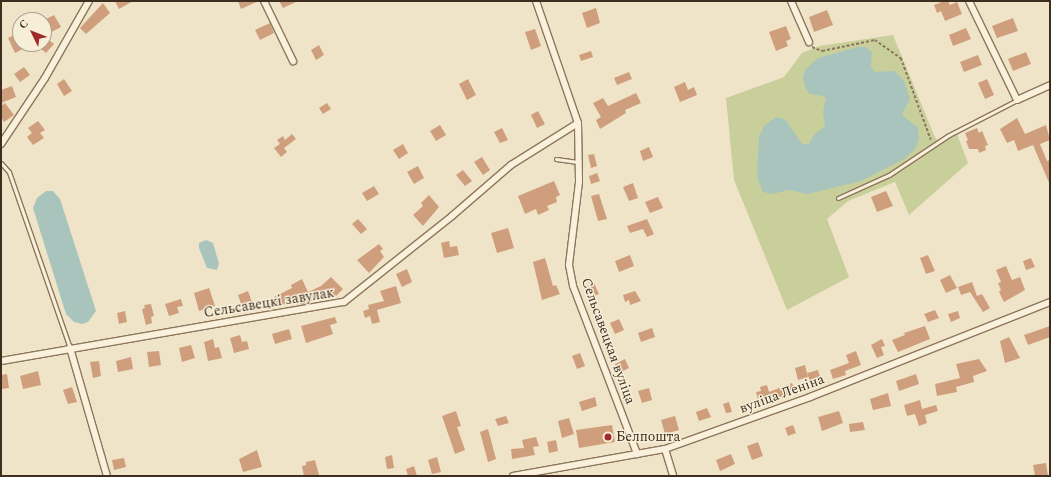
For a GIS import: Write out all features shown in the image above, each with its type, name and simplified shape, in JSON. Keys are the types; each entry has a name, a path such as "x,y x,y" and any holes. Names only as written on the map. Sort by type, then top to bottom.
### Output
{"street":[{"path":"1,144 45,78 89,1"},
{"path":"264,1 292,61"},
{"name":"Сельсавецкая вуліца","path":"536,1 578,123 578,162 569,265 573,286 637,454"},
{"path":"792,1 809,42"},
{"path":"970,1 1018,100 1050,85"},
{"name":"Сельсавецкі завулак","path":"1,361 344,302 452,216 511,165 578,123"},
{"name":"вуліца Леніна","path":"513,476 665,449 810,397 1050,302"},
{"path":"70,348 107,476"},
{"path":"665,449 673,476"}],"lane":[{"path":"838,198 889,175 933,145 1018,100"},
{"path":"556,159 578,162"},
{"path":"1,163 9,172 70,348"}],"path":[{"path":"809,42 813,48 822,51 875,40 901,58 933,145"}],"green space":[{"path":"893,35 934,135 939,143 957,134 968,163 909,215 895,182 848,201 827,219 849,277 787,310 734,180 726,98 784,77 802,53 819,46"}],"water":[{"path":"858,47 866,47 872,52 871,66 875,72 895,71 904,81 910,99 902,115 918,128 919,139 915,149 904,159 861,181 807,194 789,190 772,194 763,192 757,177 759,137 764,126 776,117 785,119 802,144 809,144 814,135 825,126 823,112 826,99 823,96 810,94 806,89 803,78 805,70 818,58"},
{"path":"46,191 53,191 60,199 96,311 88,322 82,324 74,322 66,314 33,208 37,198"},
{"path":"206,240 213,243 219,264 217,270 207,268 199,248 199,243"}],"building":[{"path":"115,1 133,1 119,9"},
{"path":"238,1 259,1 241,9"},
{"path":"279,1 298,1 283,8"},
{"path":"948,1 950,5 957,2 962,14 945,21 941,11 937,13 934,5"},
{"path":"103,3 110,13 86,34 80,28"},
{"path":"596,8 600,23 587,28 582,13"},
{"path":"827,10 833,25 814,32 809,17"},
{"path":"54,15 61,27 52,32 52,16"},
{"path":"1013,18 1018,31 997,38 992,26"},
{"path":"270,23 274,33 260,40 255,30"},
{"path":"786,26 791,39 786,41 788,46 776,51 769,32"},
{"path":"966,28 971,39 953,46 949,35"},
{"path":"535,29 541,46 531,50 525,32"},
{"path":"12,36 12,47 8,38"},
{"path":"319,45 324,55 316,60 311,50"},
{"path":"591,51 593,57 581,61 579,55"},
{"path":"1026,52 1031,64 1013,71 1008,59"},
{"path":"978,55 982,65 964,72 960,62"},
{"path":"24,67 30,75 20,82 14,74"},
{"path":"629,72 632,79 617,85 614,78"},
{"path":"64,79 72,91 64,96 57,84"},
{"path":"468,79 476,95 467,100 459,84"},
{"path":"987,79 994,95 985,99 978,83"},
{"path":"685,82 688,90 694,87 697,95 680,102 674,87"},
{"path":"12,86 16,97 1,103 1,90"},
{"path":"636,93 641,103 625,110 626,113 600,129 596,120 601,117 593,103 603,98 608,106"},
{"path":"5,103 14,115 4,122 1,117 1,106"},
{"path":"327,103 331,109 323,114 319,108"},
{"path":"538,111 545,124 537,128 531,115"},
{"path":"1017,118 1025,134 1046,125 1050,140 1040,144 1047,161 1050,160 1050,185 1033,145 1018,151 1014,140 1007,143 1000,129"},
{"path":"38,121 45,130 40,133 44,138 33,145 27,137 32,133 28,128"},
{"path":"440,125 446,135 436,141 430,131"},
{"path":"502,128 508,140 500,143 494,132"},
{"path":"977,128 979,133 982,131 988,145 985,146 986,150 979,153 978,149 969,149 966,141 968,140 965,133"},
{"path":"292,134 296,139 284,148 287,152 281,157 274,148 280,144 277,140 283,136 285,140"},
{"path":"403,144 408,153 399,159 393,150"},
{"path":"649,147 653,157 643,161 640,151"},
{"path":"594,154 597,166 591,168 588,155"},
{"path":"482,157 490,170 483,175 474,162"},
{"path":"418,166 424,178 414,184 407,172"},
{"path":"463,170 472,181 465,186 456,175"},
{"path":"597,173 600,181 591,184 589,176"},
{"path":"554,181 560,195 556,197 557,202 547,206 549,210 538,215 536,209 525,214 518,196"},
{"path":"633,183 638,198 629,201 623,187"},
{"path":"374,186 379,194 367,201 362,193"},
{"path":"886,191 893,206 877,212 871,197"},
{"path":"599,194 607,219 598,221 591,196"},
{"path":"429,195 439,207 423,226 413,215 423,206 421,203"},
{"path":"658,197 663,208 650,213 645,202"},
{"path":"358,219 367,229 361,234 352,224"},
{"path":"647,219 654,234 647,237 643,229 630,233 627,226"},
{"path":"508,228 514,248 497,253 491,233"},
{"path":"449,241 450,247 457,246 459,255 444,258 441,243"},
{"path":"379,244 383,249 380,251 384,257 369,273 357,260"},
{"path":"630,255 634,266 619,272 615,261"},
{"path":"928,255 935,271 926,274 920,258"},
{"path":"545,258 553,286 556,285 560,294 542,300 533,262"},
{"path":"1031,258 1035,267 1026,270 1023,261"},
{"path":"1006,266 1012,280 1020,277 1025,290 1004,302 999,292 1001,290 998,283 1001,282 996,270"},
{"path":"407,269 412,282 402,287 396,274"},
{"path":"950,275 957,288 946,293 940,280"},
{"path":"331,277 343,289 335,297 332,293 301,305 297,298 278,307 274,297 292,288 291,285 302,279 308,292 321,286"},
{"path":"972,282 977,296 982,294 990,308 983,312 970,292 961,295 958,287"},
{"path":"594,283 599,294 591,297 586,286"},
{"path":"396,286 401,303 377,310 380,322 372,324 370,316 365,318 363,311 369,309 368,305 384,301 380,291"},
{"path":"209,288 215,306 199,311 194,293"},
{"path":"248,291 253,305 243,309 238,295"},
{"path":"635,291 641,301 630,305 629,300 625,302 623,295"},
{"path":"181,299 183,306 177,307 179,313 169,316 165,304"},
{"path":"151,304 154,316 151,317 152,323 146,325 142,309 145,308 144,305"},
{"path":"935,310 939,318 928,322 924,314"},
{"path":"125,311 127,322 119,324 117,313"},
{"path":"958,311 960,318 951,322 948,314"},
{"path":"335,317 337,323 330,325 333,334 306,343 301,326"},
{"path":"619,319 624,330 615,334 610,323"},
{"path":"925,326 930,339 898,352 892,340 905,335 904,333"},
{"path":"1050,326 1050,337 1028,345 1024,335"},
{"path":"652,328 655,337 641,342 638,333"},
{"path":"289,329 292,339 275,344 272,334"},
{"path":"240,335 242,342 247,341 249,349 234,353 230,338"},
{"path":"1009,337 1020,358 1005,363 1000,341"},
{"path":"213,339 215,348 219,347 222,358 208,361 204,342"},
{"path":"882,339 885,346 881,347 884,355 877,358 871,345"},
{"path":"191,345 195,358 182,362 179,348"},
{"path":"159,351 161,365 149,367 147,352"},
{"path":"856,351 861,365 845,371 846,375 833,379 830,370 849,363 846,355"},
{"path":"580,353 585,366 577,369 572,356"},
{"path":"131,357 133,369 118,372 116,361"},
{"path":"625,359 629,368 619,373 615,364"},
{"path":"979,359 987,371 973,376 974,382 956,387 957,392 937,396 935,384 960,378 956,364"},
{"path":"99,361 101,376 93,378 90,362"},
{"path":"805,365 808,377 798,380 795,368"},
{"path":"818,370 822,383 812,386 807,373"},
{"path":"38,371 41,385 23,389 20,376"},
{"path":"7,374 9,388 1,389 1,375"},
{"path":"916,374 919,384 899,391 896,381"},
{"path":"792,383 796,393 759,403 756,392 761,391 760,387 767,385 769,392"},
{"path":"72,387 77,402 68,404 63,390"},
{"path":"649,388 652,400 642,403 638,391"},
{"path":"888,393 891,406 873,410 870,399"},
{"path":"595,397 597,406 582,411 579,402"},
{"path":"920,400 922,409 936,405 938,411 925,415 927,423 919,426 915,414 907,416 904,405"},
{"path":"729,402 732,412 726,413 723,404"},
{"path":"707,408 711,417 699,421 696,412"},
{"path":"456,411 461,426 457,427 465,450 455,454 442,416"},
{"path":"839,411 843,423 822,431 818,417"},
{"path":"506,416 509,423 498,426 495,419"},
{"path":"675,416 679,430 665,434 661,420"},
{"path":"569,418 574,434 562,438 558,421"},
{"path":"863,422 865,430 850,432 849,424"},
{"path":"612,425 615,442 579,448 576,430"},
{"path":"793,425 796,433 788,436 785,428"},
{"path":"488,429 496,459 488,462 480,432"},
{"path":"536,437 539,446 533,447 535,455 512,459 511,449 524,448 522,440"},
{"path":"556,440 558,451 549,453 547,442"},
{"path":"758,442 763,456 752,460 747,446"},
{"path":"257,450 262,467 243,472 239,459"},
{"path":"731,454 735,464 720,471 716,460"},
{"path":"392,455 394,468 387,469 385,457"},
{"path":"437,457 441,472 432,474 428,460"},
{"path":"124,458 126,467 114,470 112,460"},
{"path":"315,460 319,475 304,476 302,466 306,465 306,462"},
{"path":"1046,463 1048,476 1035,476 1033,465"},
{"path":"414,466 417,476 408,476 406,469"}],"place":[{"name":"Белпошта","path":"608,437"}]}
